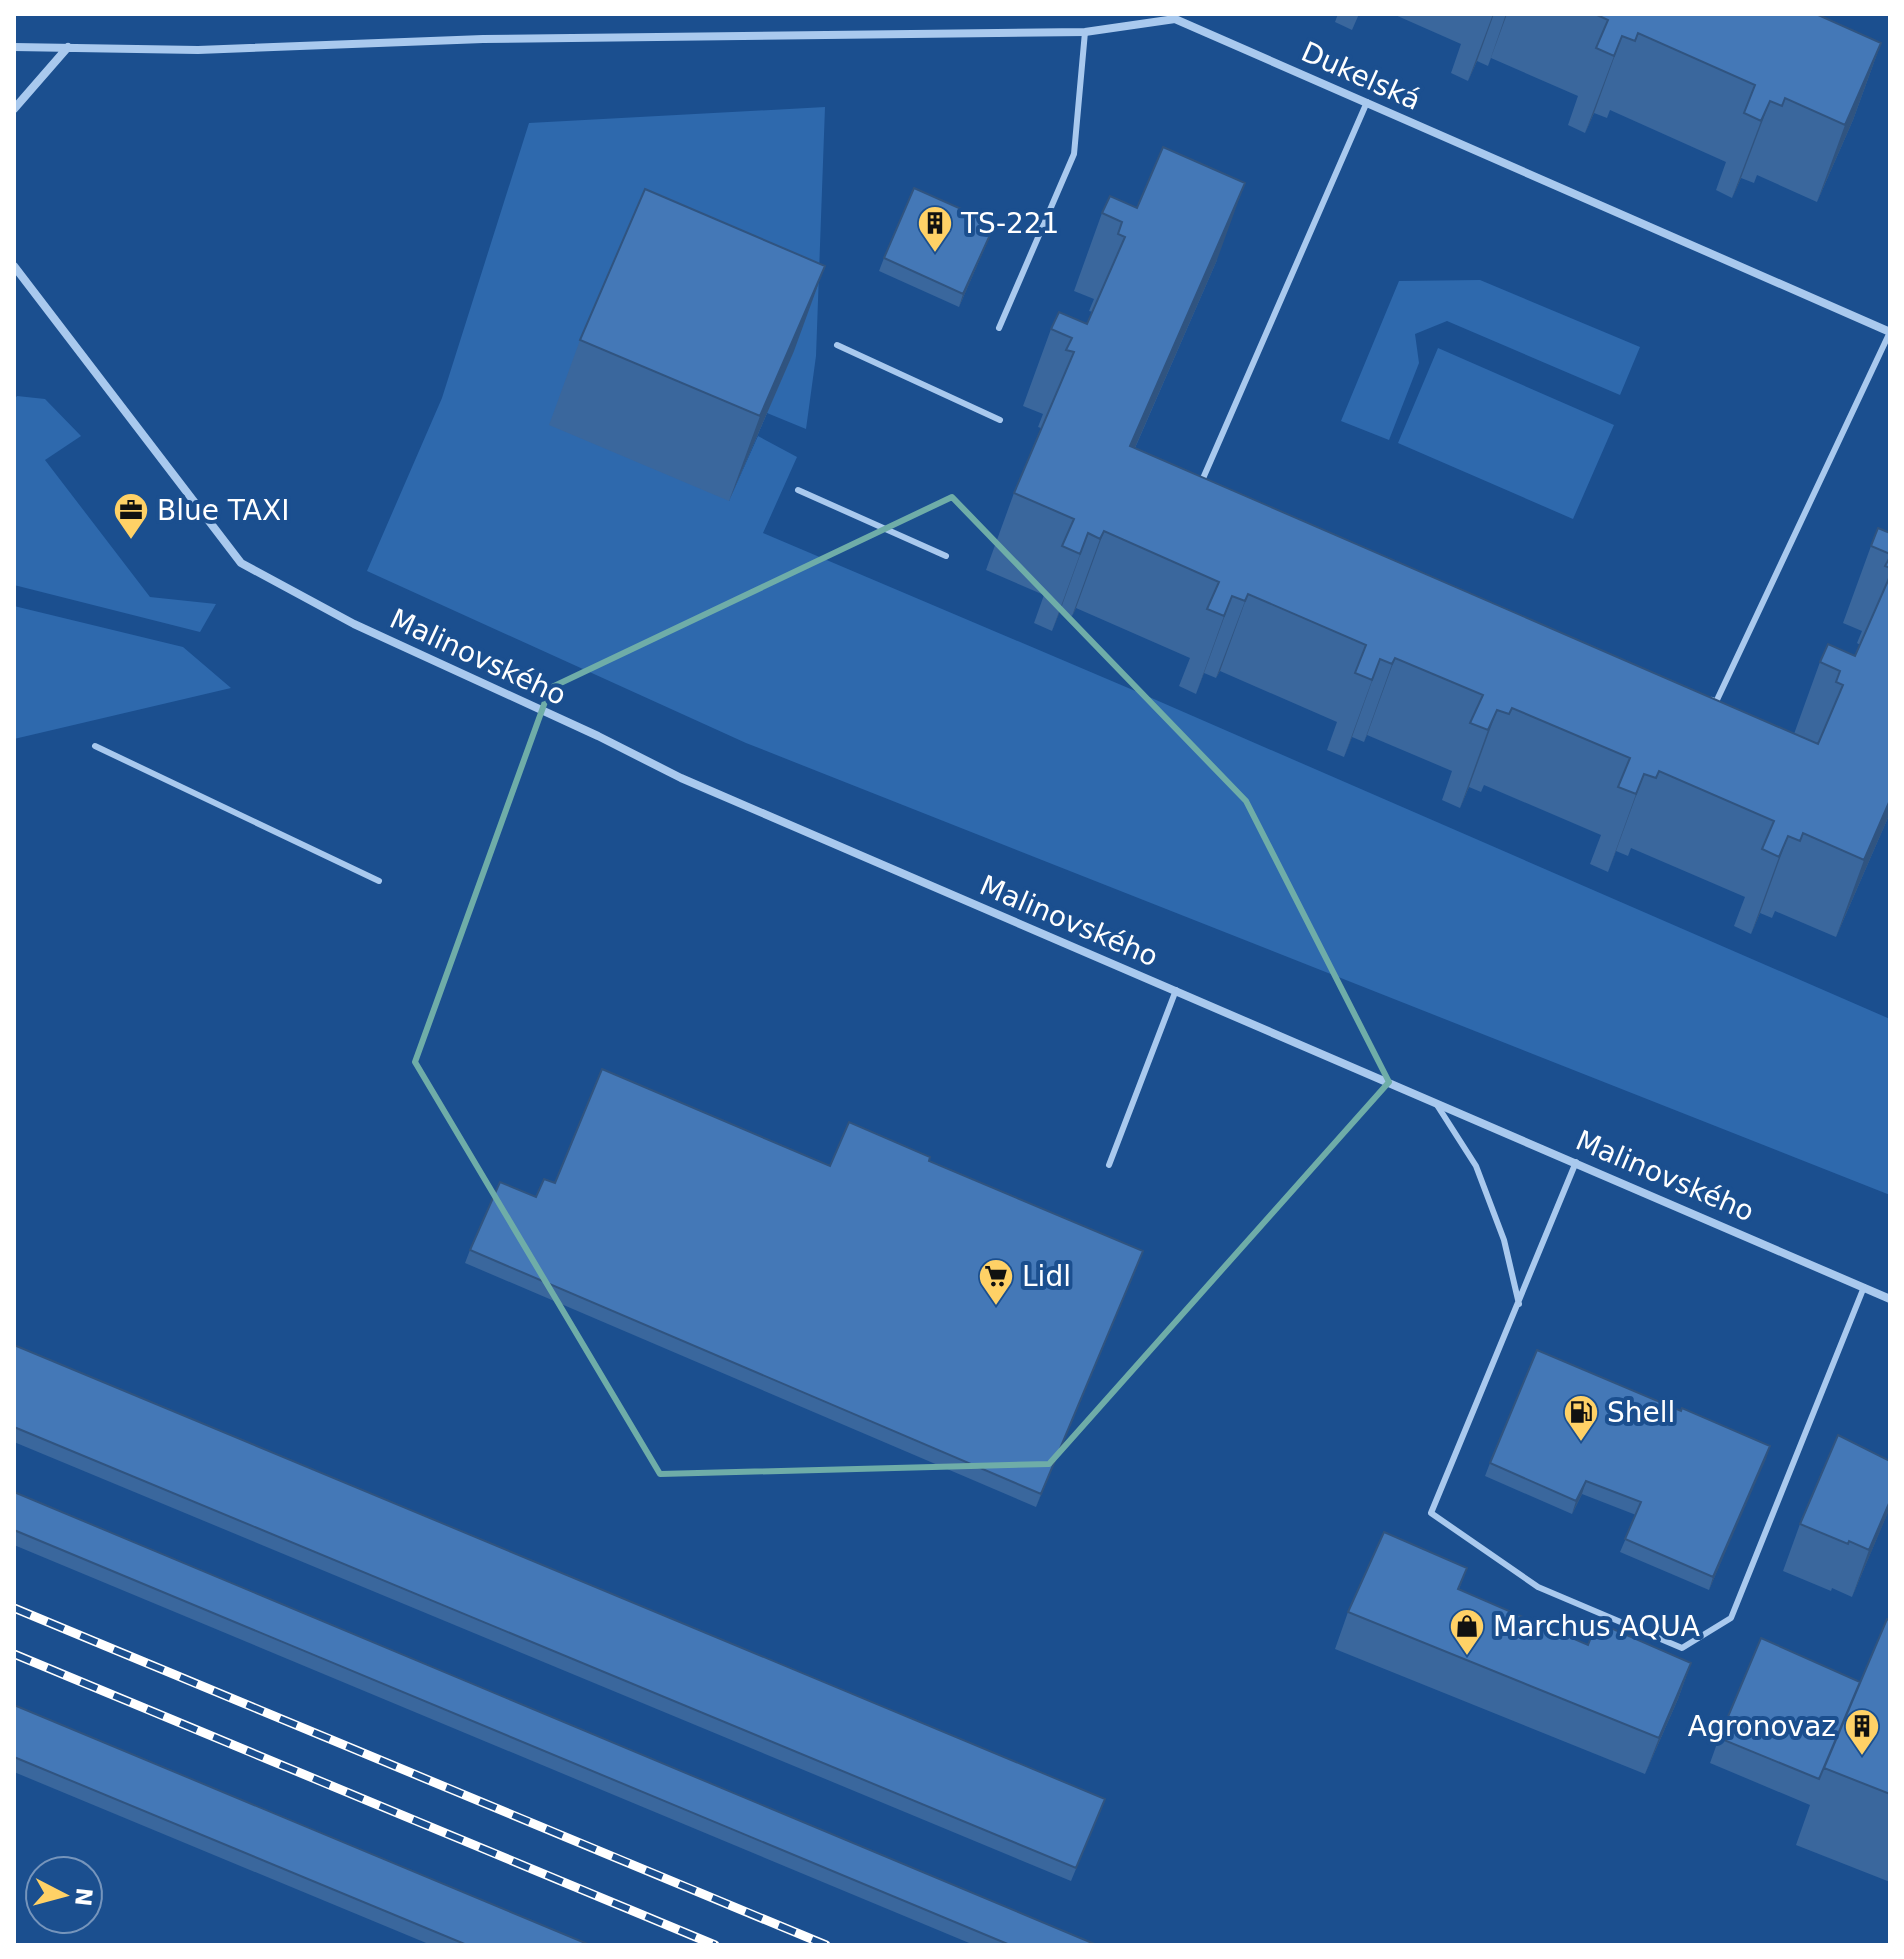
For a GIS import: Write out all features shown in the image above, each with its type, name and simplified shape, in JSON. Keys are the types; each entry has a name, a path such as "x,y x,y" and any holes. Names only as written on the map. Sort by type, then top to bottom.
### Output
{"street":[{"name":"Dukelská","path":"14,47 198,50 483,39 1085,32 1173,16 1890,332"},
{"path":"14,109 68,47"},
{"name":"Malinovského","path":"14,266 241,563 354,624 598,736 681,778 1890,1299"}],"lane":[{"path":"999,328 1074,154 1085,32"},
{"path":"1214,492 1199,486 1367,102"},
{"path":"1701,695 1716,702 1890,332"},
{"path":"837,345 1000,420"},
{"path":"798,490 946,556"},
{"path":"95,746 379,881"},
{"path":"1109,1165 1176,990"},
{"path":"1436,1102 1476,1166 1504,1240 1519,1304"},
{"path":"1576,1162 1431,1513 1538,1587 1682,1648 1731,1618 1864,1287"}],"highlighted area":[{"path":"952,497 1246,801 1389,1082 1049,1464 660,1474 415,1062 550,688"}],"shaded area":[{"path":"825,107 816,356 806,429 767,413 729,501 758,436 797,457 763,533 1890,1019 1890,1195 746,743 367,571 442,398 529,123"},
{"path":"1480,280 1640,347 1620,395 1447,321 1415,334 1419,363 1389,440 1341,421 1399,281"},
{"path":"1438,348 1614,425 1573,519 1398,443"},
{"path":"17,396 45,399 81,436 45,460 150,597 216,604 200,632 14,585 14,400"},
{"path":"14,606 183,647 231,688 14,739"}],"building":[{"path":"1595,14 1816,14 1881,43 1845,125 1785,98 1782,106 1770,101 1761,121 1744,113 1755,85 1638,33 1635,41 1622,36 1614,56 1596,48 1608,20"},
{"path":"1163,147 1245,183 1130,446 1818,744 1843,685 1836,682 1840,671 1820,662 1828,644 1855,656 1890,576 1890,800 1864,860 1803,833 1800,841 1788,836 1779,857 1762,849 1774,821 1659,771 1656,778 1644,774 1636,794 1618,787 1630,758 1512,708 1509,714 1497,710 1488,730 1470,723 1483,695 1395,658 1392,664 1380,659 1372,680 1355,673 1366,645 1248,594 1245,601 1232,596 1224,616 1207,609 1219,582 1104,531 1100,539 1088,533 1080,554 1062,546 1074,519 1014,493 1074,352 1066,350 1072,338 1051,329 1059,312 1087,324 1125,237 1118,234 1122,222 1102,213 1110,196 1137,208"},
{"name":"TS-221","path":"914,188 995,224 963,294 884,258"},
{"path":"645,189 825,266 760,416 580,340"},
{"path":"1878,528 1890,533 1890,554 1871,546"},
{"path":"602,1069 830,1166 849,1122 930,1157 929,1161 1143,1251 1041,1494 470,1250 500,1182 536,1197 544,1179 555,1183"},
{"path":"14,1345 1105,1799 1076,1868 14,1427"},
{"path":"1537,1350 1770,1446 1713,1577 1625,1539 1641,1502 1586,1481 1576,1501 1490,1463"},
{"path":"1838,1435 1890,1461 1890,1501 1869,1550 1800,1524"},
{"path":"14,1492 1097,1945 1010,1945 14,1530"},
{"path":"1384,1532 1467,1568 1458,1589 1588,1645 1597,1622 1691,1663 1659,1738 1348,1612"},
{"path":"1887,1619 1890,1620 1890,1794 1824,1768"},
{"path":"1761,1638 1860,1682 1819,1779 1719,1738"},
{"path":"14,1705 590,1945 467,1945 14,1757"}],"railway":[{"path":"14,1608 826,1945"},
{"path":"14,1654 715,1945"}],"place":[{"name":"TS-221","path":"935,254"},
{"name":"Blue TAXI","path":"131,541"},
{"name":"Lidl","path":"996,1307"},
{"name":"Shell","path":"1581,1443"},
{"name":"Marchus AQUA","path":"1467,1657"},
{"name":"Agronovaz","path":"1862,1757"}]}
